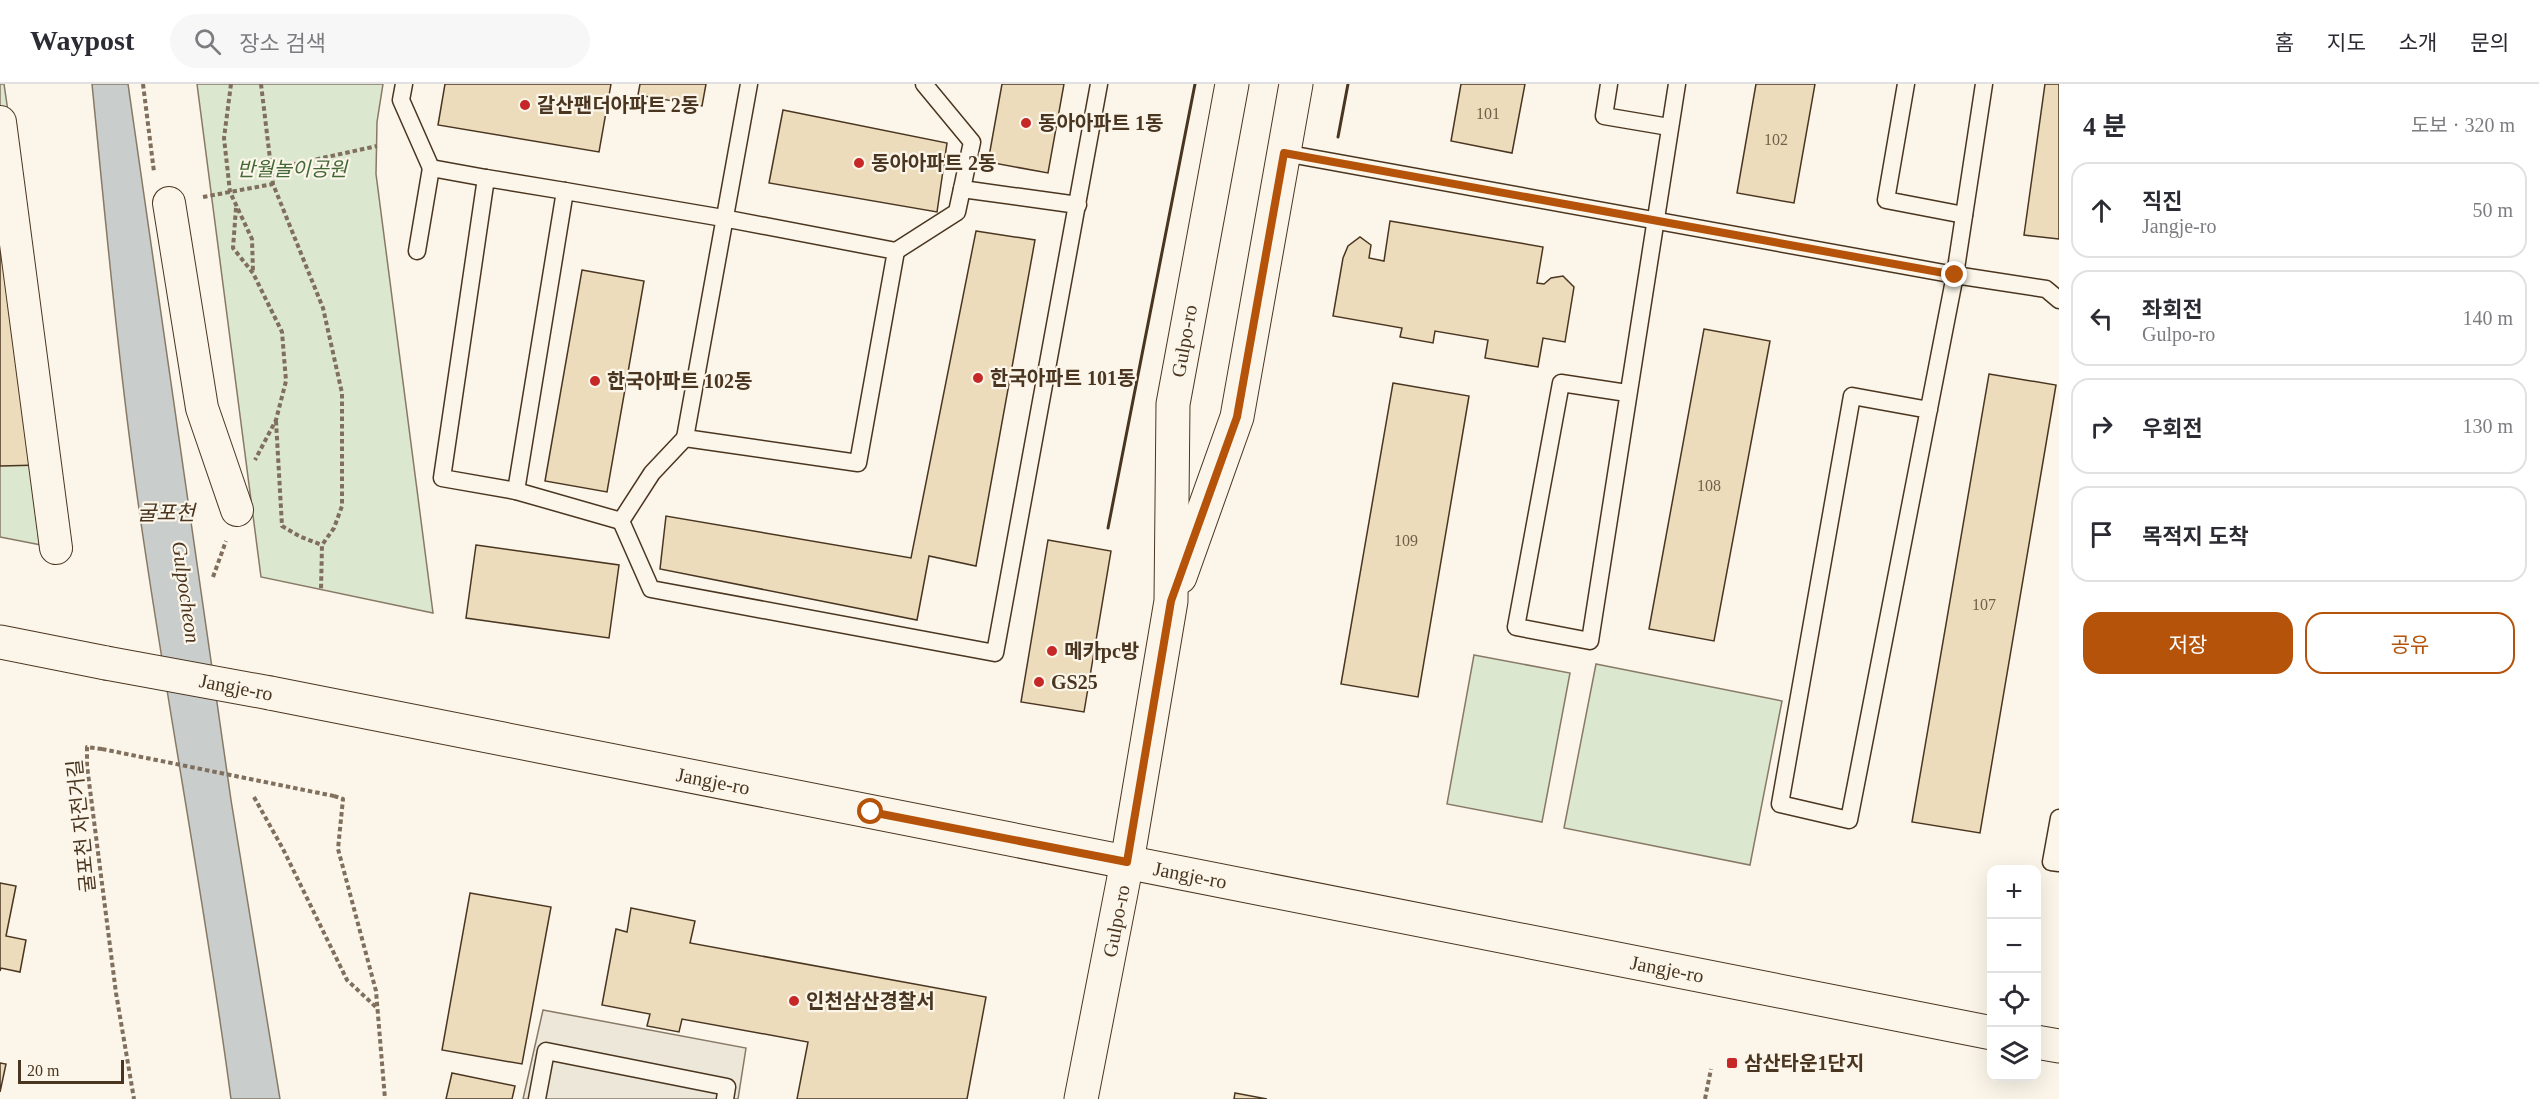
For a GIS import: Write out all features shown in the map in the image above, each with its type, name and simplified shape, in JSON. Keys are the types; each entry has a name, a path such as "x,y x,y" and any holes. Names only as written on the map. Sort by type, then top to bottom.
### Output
{"main road":[{"name":"Gulpo-ro","path":"1082,1099 1127,862 1171,601 1173,404 1232,84"},
{"name":"Gulpo-ro","path":"1171,601 1237,417 1296,84"},
{"name":"Jangje-ro","path":"0,642 270,693 1987,1032"},
{"path":"2041,1043 2059,1047"}],"street":[{"path":"0,122 56,548"},
{"path":"162,192 202,408 237,510"}],"lane":[{"path":"404,84 401,100 431,168 417,251"},
{"path":"621,521 652,473 685,438 749,84"},
{"path":"431,168 723,218 896,252 957,212 972,142 924,84"},
{"path":"621,521 651,589 995,653 1100,84"},
{"path":"1609,84 1604,116 1669,127"},
{"path":"1627,393 1561,383 1516,627 1590,641 1677,84"},
{"path":"1906,84 1886,200 1964,215"},
{"path":"1929,410 1852,396 1780,804 1849,820 1929,410 1955,275 1984,84"},
{"path":"1284,153 2046,290 2059,300"},
{"path":"486,177 442,478 516,491 621,521"},
{"path":"962,189 1078,205"},
{"path":"516,491 565,192"},
{"path":"685,438 858,463 896,252"},
{"path":"2059,818 2051,862 2059,863"},
{"path":"537,1099 546,1051 727,1087 725,1099"}],"path":[{"path":"142,84 162,192"},
{"path":"231,84 224,138 230,192 252,239 253,273"},
{"path":"261,84 273,184 323,308 342,393 342,506 334,528 322,545 321,590"},
{"path":"272,169 377,146"},
{"path":"230,192 273,184"},
{"path":"236,208 233,248 253,273 282,332 286,381 276,420 282,526 322,545"},
{"name":"굴포천 자전거길","path":"134,1099 116,993 87,766 87,747 343,799 338,849 376,991 378,1009"},
{"path":"254,797 283,849 347,980 378,1009 385,1099"},
{"path":"1705,1099 1711,1069"}],"green space":[{"path":"0,84 4,84 72,551 0,537"},
{"name":"반월놀이공원","path":"197,84 383,84 377,122 376,174 433,613 261,577"},
{"path":"1474,655 1570,673 1542,822 1447,804"},
{"path":"1596,664 1782,701 1750,865 1564,828"}],"shaded area":[{"path":"543,1010 746,1048 738,1099 523,1099"}],"water":[{"name":"굴포천","path":"92,84 128,84 231,800 280,1099 231,1099 210,951 139,509 119,350"}],"building":[{"name":"갈산팬더아파트 2동","path":"445,84 611,84 599,152 438,125"},
{"path":"640,84 706,84 702,106 638,95"},
{"name":"동아아파트 1동","path":"1002,84 1064,84 1048,173 988,162"},
{"path":"1461,84 1525,84 1512,153 1451,141"},
{"path":"1756,84 1815,84 1794,203 1737,193"},
{"path":"2045,84 2059,84 2059,239 2024,235"},
{"name":"동아아파트 2동","path":"783,110 947,143 937,212 769,183"},
{"path":"0,201 40,465 0,466"},
{"path":"1390,221 1543,247 1537,283 1544,284 1551,278 1563,276 1574,287 1565,342 1543,338 1538,367 1485,358 1488,340 1435,331 1433,343 1400,337 1402,328 1333,316 1343,258 1348,246 1360,237 1371,245 1369,258 1384,261"},
{"name":"한국아파트 101동","path":"976,231 1035,240 976,566 929,556 917,620 660,569 666,516 911,558"},
{"name":"한국아파트 102동","path":"582,270 644,281 607,492 545,481"},
{"path":"1704,329 1770,341 1714,641 1649,629"},
{"path":"1989,374 2056,385 1980,833 1912,822"},
{"path":"1393,383 1469,396 1418,697 1341,684"},
{"path":"1048,540 1111,551 1084,712 1021,702"},
{"path":"476,545 619,565 609,638 466,618"},
{"path":"0,883 16,886 6,936 26,940 20,972 1,968 0,971"},
{"path":"470,893 551,907 522,1064 442,1050"},
{"name":"인천삼산경찰서","path":"631,908 695,921 690,943 986,997 967,1099 797,1099 808,1042 682,1019 679,1032 647,1026 650,1014 602,1005 616,929 627,932"},
{"path":"0,1063 6,1064 0,1092"},
{"path":"452,1073 515,1086 512,1099 446,1099"},
{"path":"1235,1093 1267,1099 1234,1099"}],"wall":[{"path":"1108,528 1195,84"},
{"path":"1338,137 1348,84"}],"place":[{"name":"갈산팬더아파트 2동","path":"525,105"},
{"name":"동아아파트 1동","path":"1026,123"},
{"name":"동아아파트 2동","path":"859,163"},
{"name":"한국아파트 101동","path":"978,378"},
{"name":"한국아파트 102동","path":"595,381"},
{"name":"메카pc방","path":"1052,651"},
{"name":"GS25","path":"1039,682"},
{"name":"인천삼산경찰서","path":"794,1001"},
{"name":"삼산타운1단지","path":"1732,1063"}],"route":[{"path":"871,812 1127,862 1171,601 1237,417 1284,153 1955,275"}],"water label":[{"name":"Gulpocheon","path":"186,592"}]}
